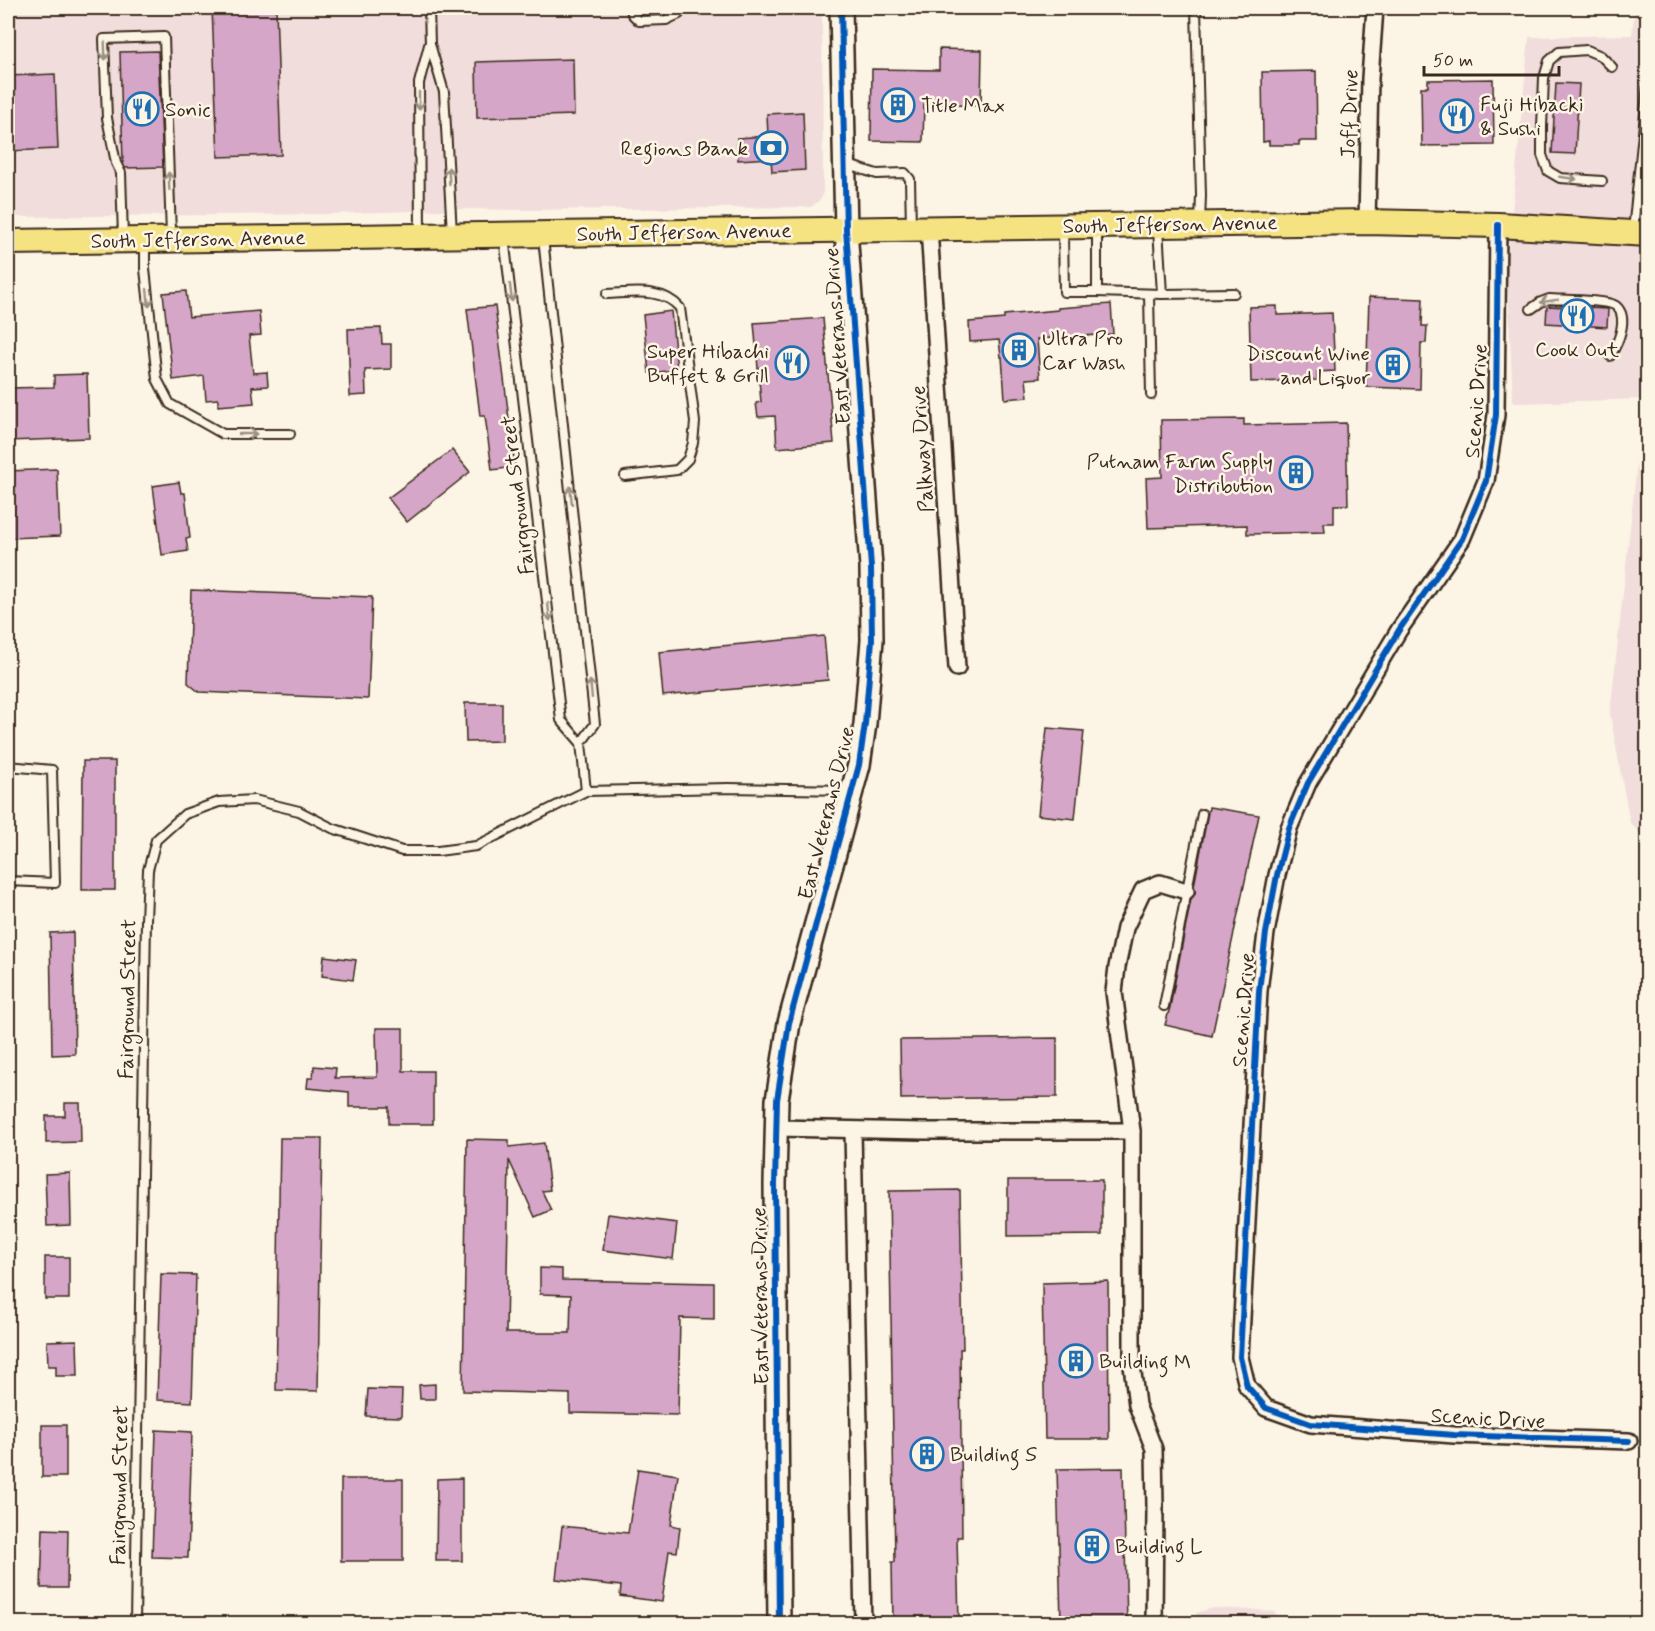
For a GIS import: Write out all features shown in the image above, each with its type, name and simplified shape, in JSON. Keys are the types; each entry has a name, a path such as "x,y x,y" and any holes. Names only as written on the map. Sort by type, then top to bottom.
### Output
{"main road":[{"name":"South Jefferson Avenue","path":"8,242 1366,222 1498,225 1640,233"}],"street":[{"name":"East Veterans Drive","path":"779,1623 777,1100 789,1023 859,765 872,640 871,567 846,230 841,8"},
{"name":"Joff Drive","path":"1366,222 1370,78 1375,8"},
{"name":"Scenic Drive","path":"1498,225 1496,415 1486,481 1462,539 1399,630 1308,783 1289,828 1277,875 1266,933 1259,991 1240,1357 1247,1386 1266,1408 1311,1424 1454,1434 1629,1441"},
{"name":"Palkway Drive","path":"920,228 957,668"},
{"path":"1154,1623 1154,1449 1137,1405 1132,1365 1132,1131 1114,992 1125,928 1143,890 1160,883 1186,891"},
{"path":"777,1128 853,1131 1132,1131"},
{"path":"853,1131 863,1623"}],"lane":[{"path":"429,8 430,44 444,92 452,235"},
{"path":"631,8 632,14 639,21 666,20 680,14 679,8"},
{"path":"1196,8 1200,224"},
{"path":"171,240 164,37 104,39 107,118 134,240 145,269 158,379 170,404 223,434 290,434"},
{"path":"420,236 419,83 430,44"},
{"path":"1602,181 1560,178 1548,171 1542,155 1544,78 1549,61 1559,52 1587,50 1601,56 1612,67"},
{"path":"1640,233 1647,84"},
{"path":"845,163 877,174 905,173 910,179 920,228"},
{"path":"1158,225 1162,294"},
{"path":"1063,226 1064,292 1234,293"},
{"path":"1097,226 1097,292"},
{"name":"Fairground Street","path":"504,235 561,720 581,743"},
{"path":"543,235 595,724 581,743 586,791"},
{"path":"607,294 657,294 672,299 680,308 693,403 694,432 688,459 677,470 625,476"},
{"path":"1149,294 1151,395"},
{"path":"1531,309 1549,299 1607,303 1616,306 1621,314 1621,336 1610,356"},
{"path":"8,766 52,770 55,883 8,880"},
{"name":"Fairground Street","path":"135,1623 146,920 148,870 156,840 185,814 219,802 254,800 299,812 333,828 402,851 438,851 476,846 586,791 728,788 852,790"},
{"path":"1164,1006 1202,814"}],"shaded area":[{"path":"8,8 822,8 823,191 821,199 811,207 468,209 328,214 8,217"},
{"path":"1635,8 1647,8 1647,840 1630,823 1610,714 1644,399 1513,403 1507,264 1529,37 1632,35"},
{"path":"1213,1608 1274,1611 1281,1623 1196,1623 1196,1613"}],"building":[{"path":"212,8 276,8 281,155 218,157"},
{"path":"939,49 982,50 981,106 924,104 923,142 871,141 872,69 939,70"},
{"name":"Sonic","path":"158,51 163,167 125,168 120,52"},
{"path":"573,59 574,115 477,118 476,62"},
{"path":"1316,71 1317,141 1299,141 1299,145 1269,145 1269,141 1263,142 1262,72"},
{"path":"55,74 58,149 8,151 8,76"},
{"name":"Fuji Hibacki & Sushi","path":"1493,79 1494,145 1422,146 1421,87 1428,87 1428,80"},
{"path":"1556,83 1579,84 1575,154 1552,153"},
{"name":"Regions Bank","path":"803,112 805,170 772,172 771,158 738,160 737,138 768,136 767,114"},
{"path":"186,291 189,317 259,311 261,335 249,336 253,373 267,372 268,386 252,387 254,403 218,406 218,399 206,400 204,376 173,380 163,293"},
{"name":"Discount Wine and Liquor","path":"1369,297 1423,299 1422,326 1427,326 1426,343 1421,343 1420,389 1366,387"},
{"path":"1111,304 1113,334 1037,339 1040,378 1026,379 1028,397 1005,399 999,340 970,342 969,322 1004,319 1004,315 1058,310 1058,308"},
{"path":"495,306 515,467 492,470 485,416 480,416 467,309"},
{"path":"1277,306 1277,315 1332,313 1335,371 1317,372 1317,380 1251,382 1249,307"},
{"name":"Cook Out","path":"1547,306 1608,309 1607,327 1546,323"},
{"path":"671,311 677,370 649,373 643,315"},
{"name":"Super Hibachi Buffet & Grill","path":"823,318 834,443 777,448 775,416 758,417 756,403 761,402 754,323"},
{"path":"381,328 382,344 391,344 391,369 365,370 366,395 350,396 348,329"},
{"path":"87,374 89,438 8,441 8,388 54,387 54,375"},
{"name":"Putnam Farm Supply Distribution","path":"1244,419 1244,425 1346,423 1348,505 1334,505 1334,523 1324,523 1325,532 1247,534 1247,525 1148,528 1146,478 1162,477 1161,420"},
{"path":"452,450 470,472 407,522 388,498"},
{"path":"57,469 60,536 8,538 8,471"},
{"path":"179,482 181,493 185,493 190,538 186,539 188,551 162,555 153,486"},
{"path":"191,590 372,597 368,699 199,692 188,683"},
{"path":"824,636 828,680 663,696 659,652"},
{"path":"465,703 502,703 502,741 466,742"},
{"path":"1047,728 1084,731 1075,819 1038,815"},
{"path":"83,761 115,761 115,890 82,890"},
{"path":"1209,807 1259,815 1212,1036 1165,1025 1191,899 1195,893 1194,886"},
{"path":"73,932 75,1054 52,1055 50,933"},
{"path":"324,956 356,960 353,980 322,976"},
{"path":"376,1028 403,1028 403,1071 433,1071 433,1124 389,1124 389,1107 349,1107 349,1092 307,1088 308,1078 313,1078 314,1066 336,1068 335,1078 377,1077"},
{"path":"1057,1038 1057,1097 901,1099 900,1040"},
{"path":"65,1103 80,1103 81,1142 46,1143 46,1116 65,1116"},
{"path":"280,1138 322,1138 318,1391 276,1390"},
{"path":"467,1139 509,1140 509,1147 544,1143 550,1190 542,1191 551,1210 535,1217 509,1160 506,1333 570,1333 571,1295 540,1294 540,1268 562,1269 562,1280 714,1283 714,1319 680,1318 678,1415 570,1413 570,1394 463,1391"},
{"path":"70,1173 71,1225 47,1226 45,1174"},
{"path":"1008,1180 1102,1180 1102,1235 1008,1236"},
{"path":"960,1190 963,1349 960,1349 962,1537 957,1537 959,1623 893,1623 892,1562 895,1562 889,1191"},
{"path":"608,1214 677,1223 673,1259 603,1250"},
{"path":"45,1257 69,1257 69,1299 45,1299"},
{"path":"161,1274 196,1275 192,1402 157,1400"},
{"name":"Building M","path":"1108,1281 1109,1439 1045,1439 1042,1283"},
{"path":"77,1340 78,1376 56,1376 56,1366 48,1366 47,1341"},
{"path":"435,1384 435,1399 420,1399 419,1385"},
{"path":"368,1389 402,1390 401,1417 366,1416"},
{"path":"42,1425 66,1425 66,1477 42,1477"},
{"path":"156,1430 192,1432 188,1558 152,1557"},
{"name":"Building L","path":"1123,1468 1127,1623 1061,1623 1057,1469"},
{"path":"638,1469 678,1475 671,1525 680,1527 677,1552 669,1551 662,1602 620,1596 621,1586 556,1579 562,1526 628,1533"},
{"path":"462,1478 462,1561 436,1561 437,1479"},
{"path":"341,1479 403,1479 403,1561 341,1561"},
{"path":"43,1529 68,1530 67,1588 41,1588"}],"cycle path":[{"path":"779,1624 775,1184 777,1100 789,1023 859,765 872,640 871,567 846,230 841,8"},
{"path":"1498,225 1496,415 1486,481 1462,539 1399,630 1308,783 1289,828 1277,875 1266,933 1259,991 1240,1357 1247,1386 1266,1408 1311,1424 1454,1435 1629,1441"}],"place":[{"name":"Title Max","path":"898,105"},
{"name":"Sonic","path":"142,109"},
{"name":"Fuji Hibacki & Sushi","path":"1457,116"},
{"name":"Regions Bank","path":"771,148"},
{"name":"Cook Out","path":"1577,316"},
{"name":"Ultra Pro Car Wash","path":"1019,350"},
{"name":"Super Hibachi Buffet & Grill","path":"792,363"},
{"name":"Discount Wine and Liquor","path":"1393,365"},
{"name":"Putnam Farm Supply Distribution","path":"1296,473"},
{"name":"Building M","path":"1076,1361"},
{"name":"Building S","path":"927,1454"},
{"name":"Building L","path":"1092,1546"}]}
